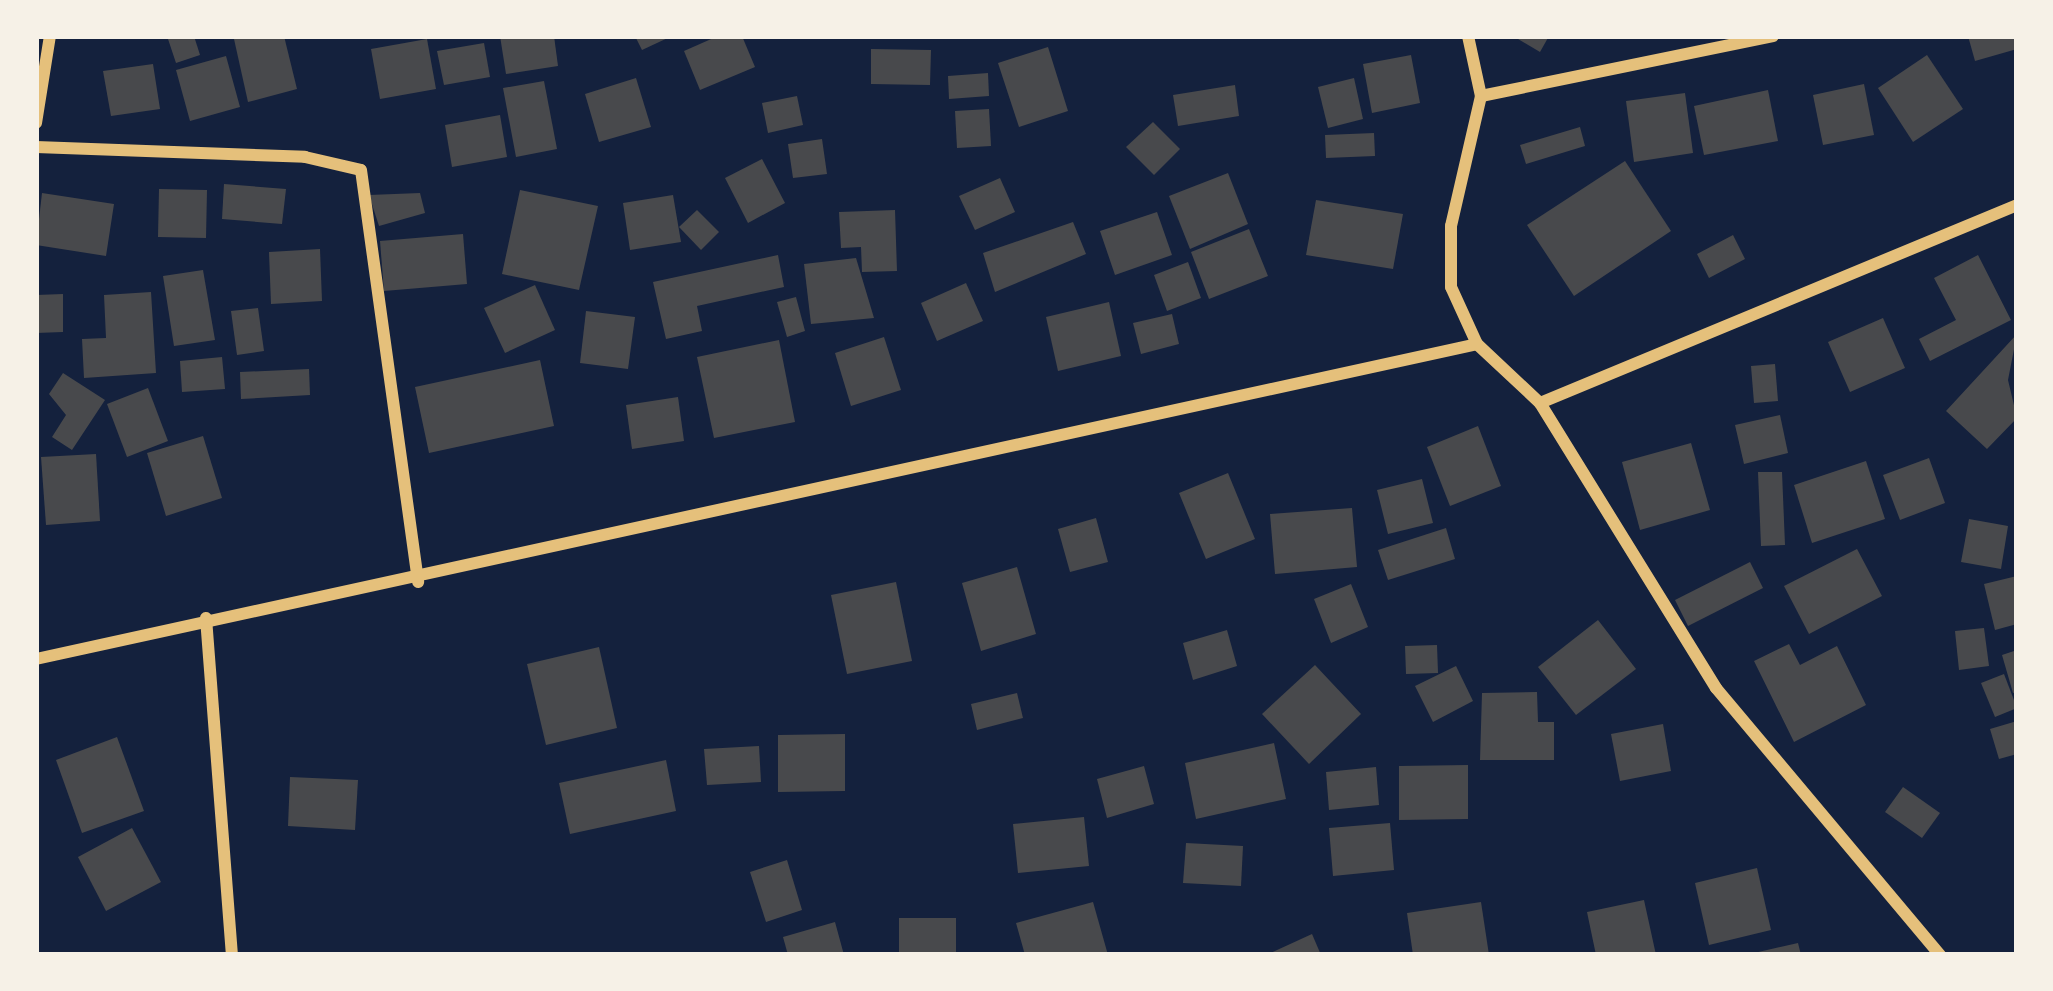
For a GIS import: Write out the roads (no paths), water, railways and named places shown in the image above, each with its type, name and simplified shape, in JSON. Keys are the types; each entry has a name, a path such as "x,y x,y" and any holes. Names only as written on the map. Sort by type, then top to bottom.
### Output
{"street":[{"path":"36,123 50,36"},
{"path":"1468,36 1481,96 1450,226 1451,287 1477,344 1540,403 1716,688 1940,955"},
{"path":"1481,96 1773,36"},
{"path":"36,147 323,158 361,170 418,582"},
{"path":"1540,403 2017,205"},
{"path":"36,659 206,618 418,582 1477,344"},
{"path":"206,618 232,955"}]}
